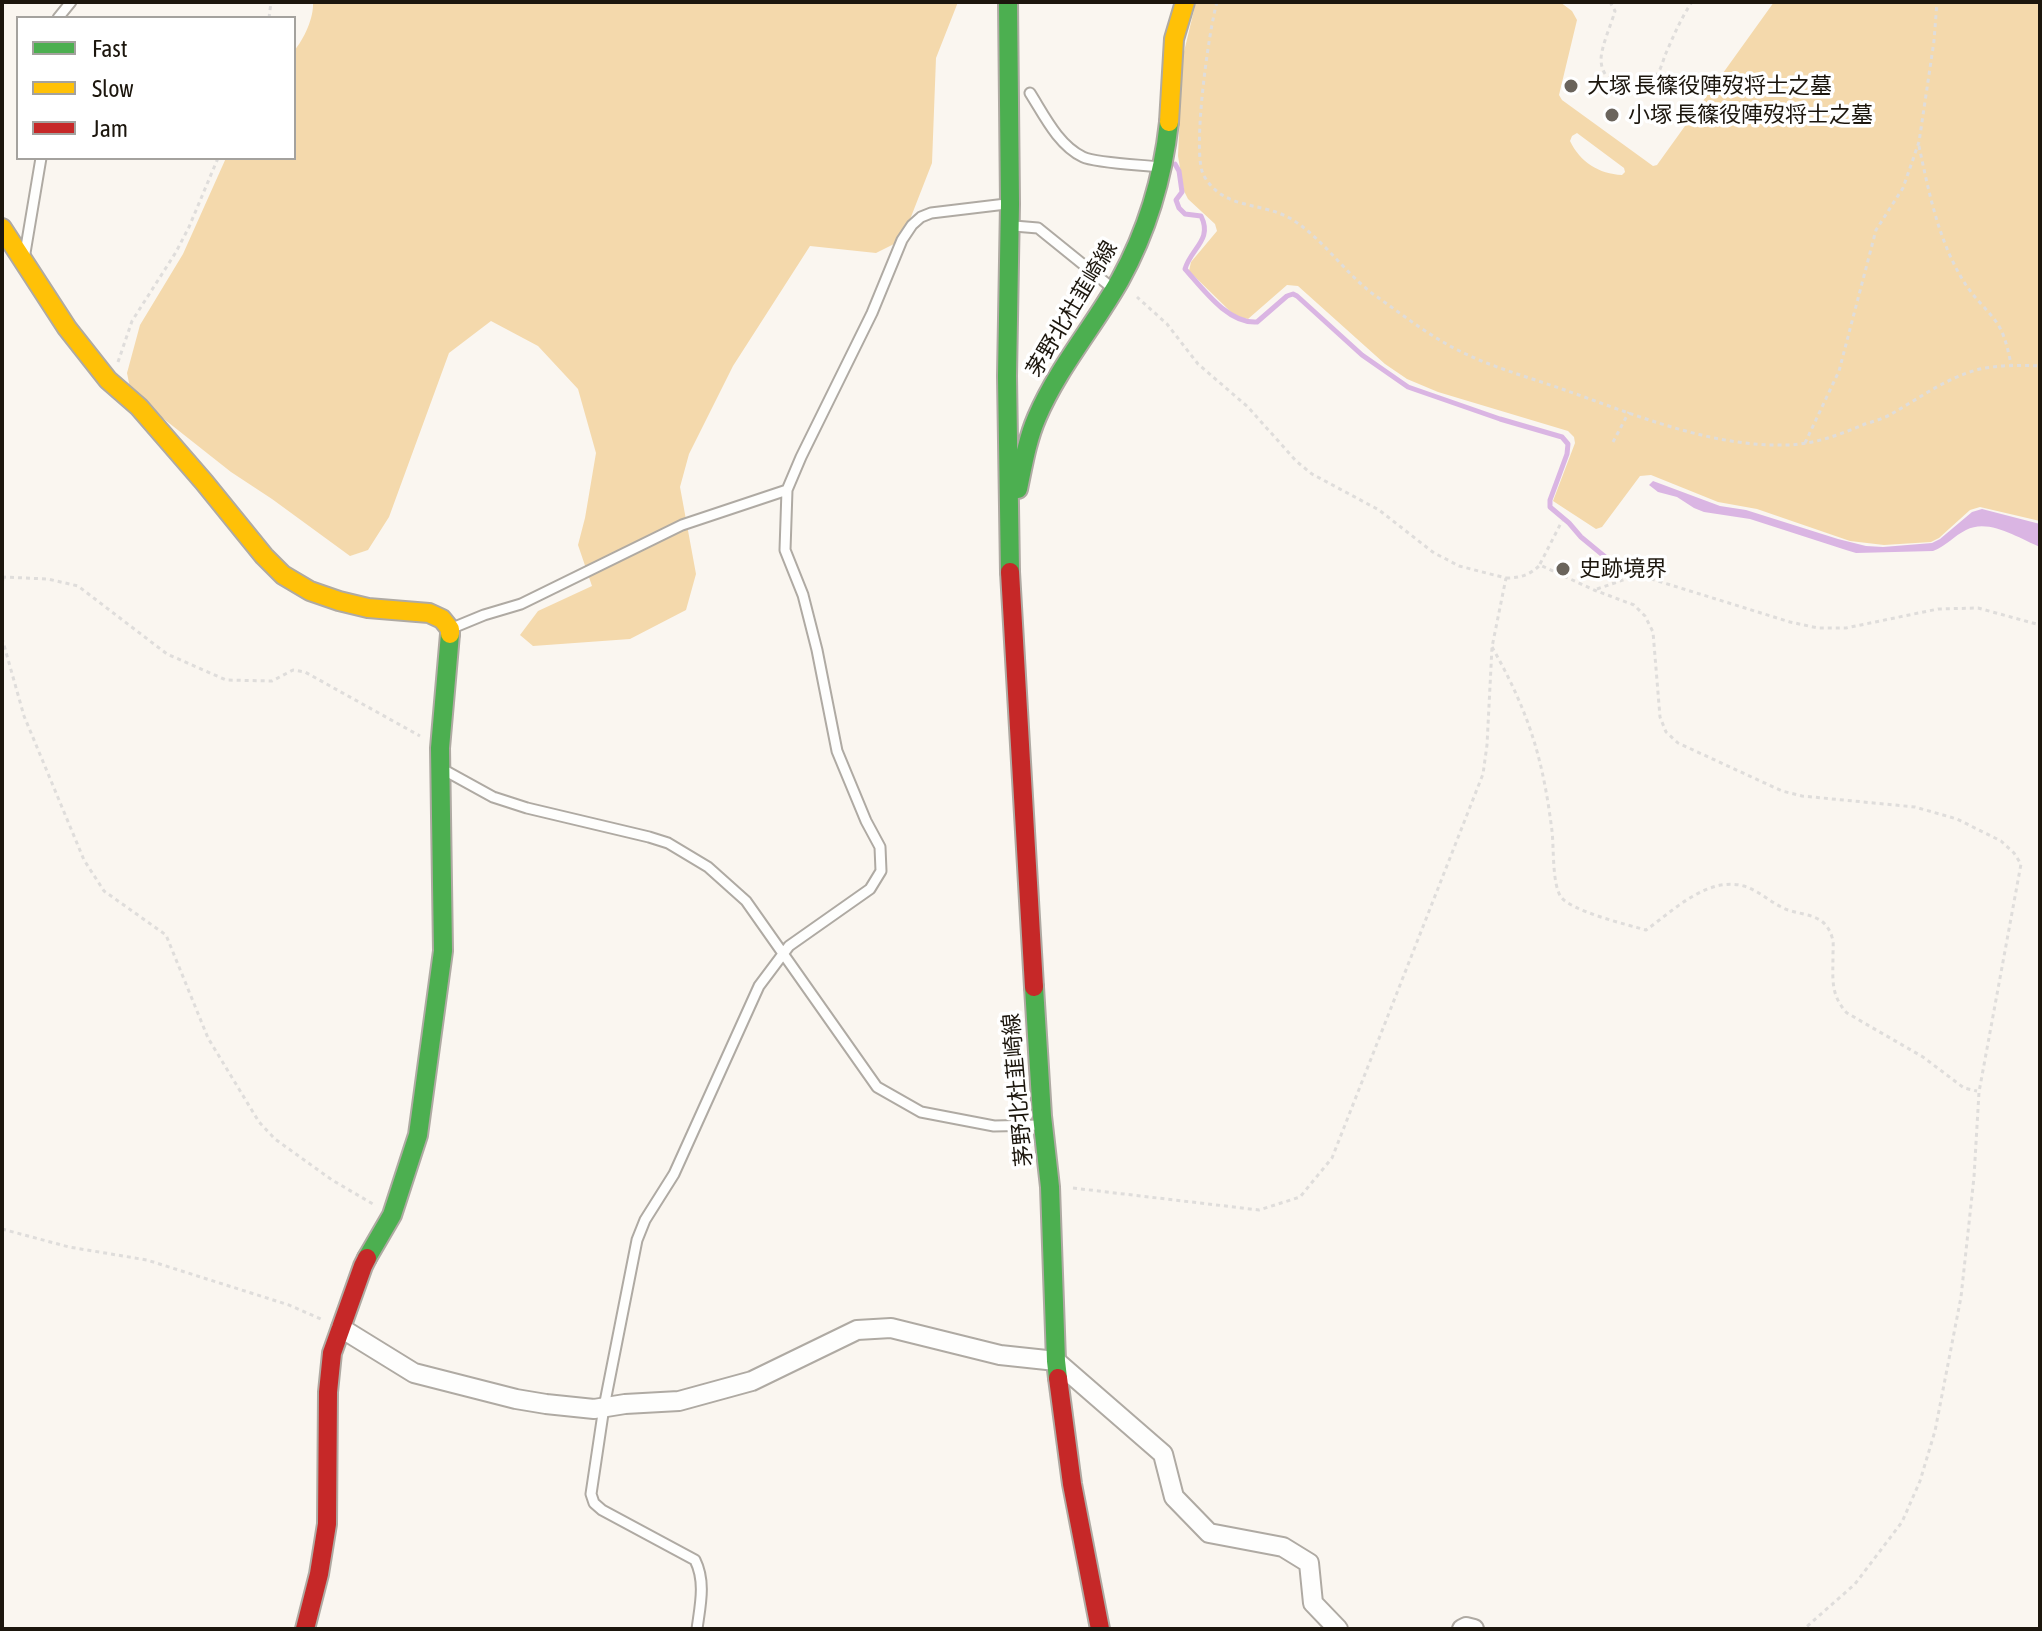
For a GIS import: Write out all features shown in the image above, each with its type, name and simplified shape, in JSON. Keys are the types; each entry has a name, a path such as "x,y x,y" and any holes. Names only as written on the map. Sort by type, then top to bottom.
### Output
{"main road":[{"name":"茅野北杜韮崎線","path":"1008,2 1008,545 1043,1125 1050,1187 1056,1361 1072,1484 1100,1629"},
{"name":"茅野北杜韮崎線","path":"1008,545 1023,464 1040,410 1116,285 1137,245 1158,187 1170,106 1172,48 1185,2"},
{"path":"2,228 67,328 108,380 139,407 283,575 310,591 368,608 429,613 442,619 450,629 440,748 443,951 418,1135 392,1215 363,1266 332,1353 328,1392 327,1524 319,1574 305,1629"}],"street":[{"path":"341,1328 414,1373 531,1402 594,1409 679,1401 752,1381 857,1330 891,1328 1000,1355 1056,1361 1163,1454 1174,1497 1209,1533 1283,1547 1309,1563 1313,1603 1338,1629"},
{"path":"1462,1629 1474,1629"}],"lane":[{"path":"1030,93 1048,123 1068,146 1084,158 1162,168"},
{"path":"24,261 41,160"},
{"path":"697,1629 702,1587 695,1560 602,1510 594,1503 591,1494 604,1407 637,1240 645,1220 674,1174 759,986 789,946 870,889 881,871 880,847 837,751 803,595 785,550 787,490 872,313 902,240 912,225 931,213 1010,204"},
{"path":"1010,225 1038,228 1116,285"},
{"path":"450,629 521,604 682,525 787,490"},
{"path":"441,769 493,797 668,843 708,867 746,901 877,1087 921,1112 994,1126 1043,1125"}],"path":[{"path":"1217,2 1206,56 1201,173 1214,190 1236,203 1269,210 1291,219 1310,233 1371,292 1444,343 1488,364 1700,435 1785,445 1825,440 1891,415 1936,386 1979,369 2040,366"},
{"path":"1610,2 1615,11 1601,58 1603,72 1618,87 1633,89 1646,86 1656,76 1689,2"},
{"path":"1805,443 1839,371 1876,230 1903,188 1919,142 1937,2"},
{"path":"1919,142 1934,214 1947,247 1965,284 1997,324 2012,365"},
{"path":"108,380 118,364 132,321 176,252 217,160"},
{"path":"1116,285 1167,324 1198,364 1248,407 1296,461 1312,474 1379,510 1434,553 1459,566 1515,578 1527,575 1540,565 1562,521"},
{"path":"1613,442 1629,412"},
{"path":"1540,565 1634,605 1645,616 1653,632 1660,717 1666,732 1678,743 1782,791 1802,796 1915,807 1957,819 2001,841 2021,864 1979,1092 1974,1177 1961,1297 1935,1431 1920,1481 1902,1522 1855,1584 1804,1629"},
{"path":"2,589 2,577 48,579 78,586 167,654 226,680 272,681 293,670 305,672 440,748"},
{"path":"1594,590 1626,579 1645,577 1818,628 1846,628 1938,609 1978,608 2040,625"},
{"path":"1050,1187 1091,1189 1259,1210 1300,1197 1332,1158 1483,774 1492,647 1506,578"},
{"path":"2,638 24,716 84,860 104,891 166,935 208,1038 259,1122 275,1139 332,1180 392,1215"},
{"path":"1492,647 1514,686 1539,758 1552,827 1557,887 1568,904 1646,930 1701,892 1730,885 1743,886 1780,907 1813,915 1827,927 1833,939 1834,993 1847,1013 1923,1057 1964,1088 1979,1092"},
{"path":"2,1229 69,1247 147,1260 289,1305 341,1328"}],"shaded area":[{"path":"313,2 958,2 936,58 932,163 902,240 876,253 810,246 733,366 689,454 680,487 696,574 686,610 630,639 533,646 520,635 538,611 592,586 578,545 596,453 578,389 538,346 491,321 449,353 389,517 368,550 350,556 231,472 131,393 127,373 140,325 183,254 225,160 296,160 296,48 312,15"},
{"path":"1196,2 1560,2 1572,11 1577,20 1559,95 1653,166 1657,165 1774,2 2040,2 2040,521 1980,507 1970,510 1931,542 1884,545 1850,541 1757,509 1718,502 1651,475 1640,476 1602,527 1596,529 1553,501 1575,443 1568,431 1438,392 1407,379 1385,364 1298,286 1287,285 1248,319 1235,316 1189,271 1191,262 1217,231 1215,224 1188,199 1184,191 1178,156 1182,60","holes":["1577,133 1624,168 1622,175 1591,166 1574,148 1570,141 1572,136"]},
{"path":"1653,481 1720,506 1746,510 1866,546 1932,543 1972,512 1982,509 2040,524 2040,547 1984,526 1966,530 1933,551 1856,553 1750,519 1704,512 1677,497 1658,492 1649,485"}],"waterway":[{"path":"1175,164 1182,192 1176,200 1179,208 1185,214 1201,216 1204,224 1203,238 1185,269 1217,304 1236,317 1257,322 1293,294 1362,355 1408,387 1562,437 1568,444 1567,454 1550,507 1621,570"}],"traffic: fast":[{"path":"1008,2 1010,572"},
{"path":"1018,489 1037,417 1066,364 1120,280 1146,223 1163,163 1169,122"},
{"path":"367,1258 392,1215 418,1135 443,951 440,748 450,634"},
{"path":"1034,987 1050,1187 1058,1378"}],"traffic: slow":[{"path":"1169,122 1174,39 1185,2"},
{"path":"2,228 67,328 108,380 139,407 283,575 310,591 339,601 368,608 429,613 442,619 450,634"}],"traffic: jam":[{"path":"1010,572 1034,987"},
{"path":"305,1629 319,1574 327,1524 328,1392 332,1353 367,1258"},
{"path":"1058,1378 1072,1484 1100,1629"}],"place":[{"name":"大塚 長篠役陣歿将士之墓","path":"1571,86"},
{"name":"小塚 長篠役陣歿将士之墓","path":"1612,115"},
{"name":"史跡境界","path":"1563,569"}]}
